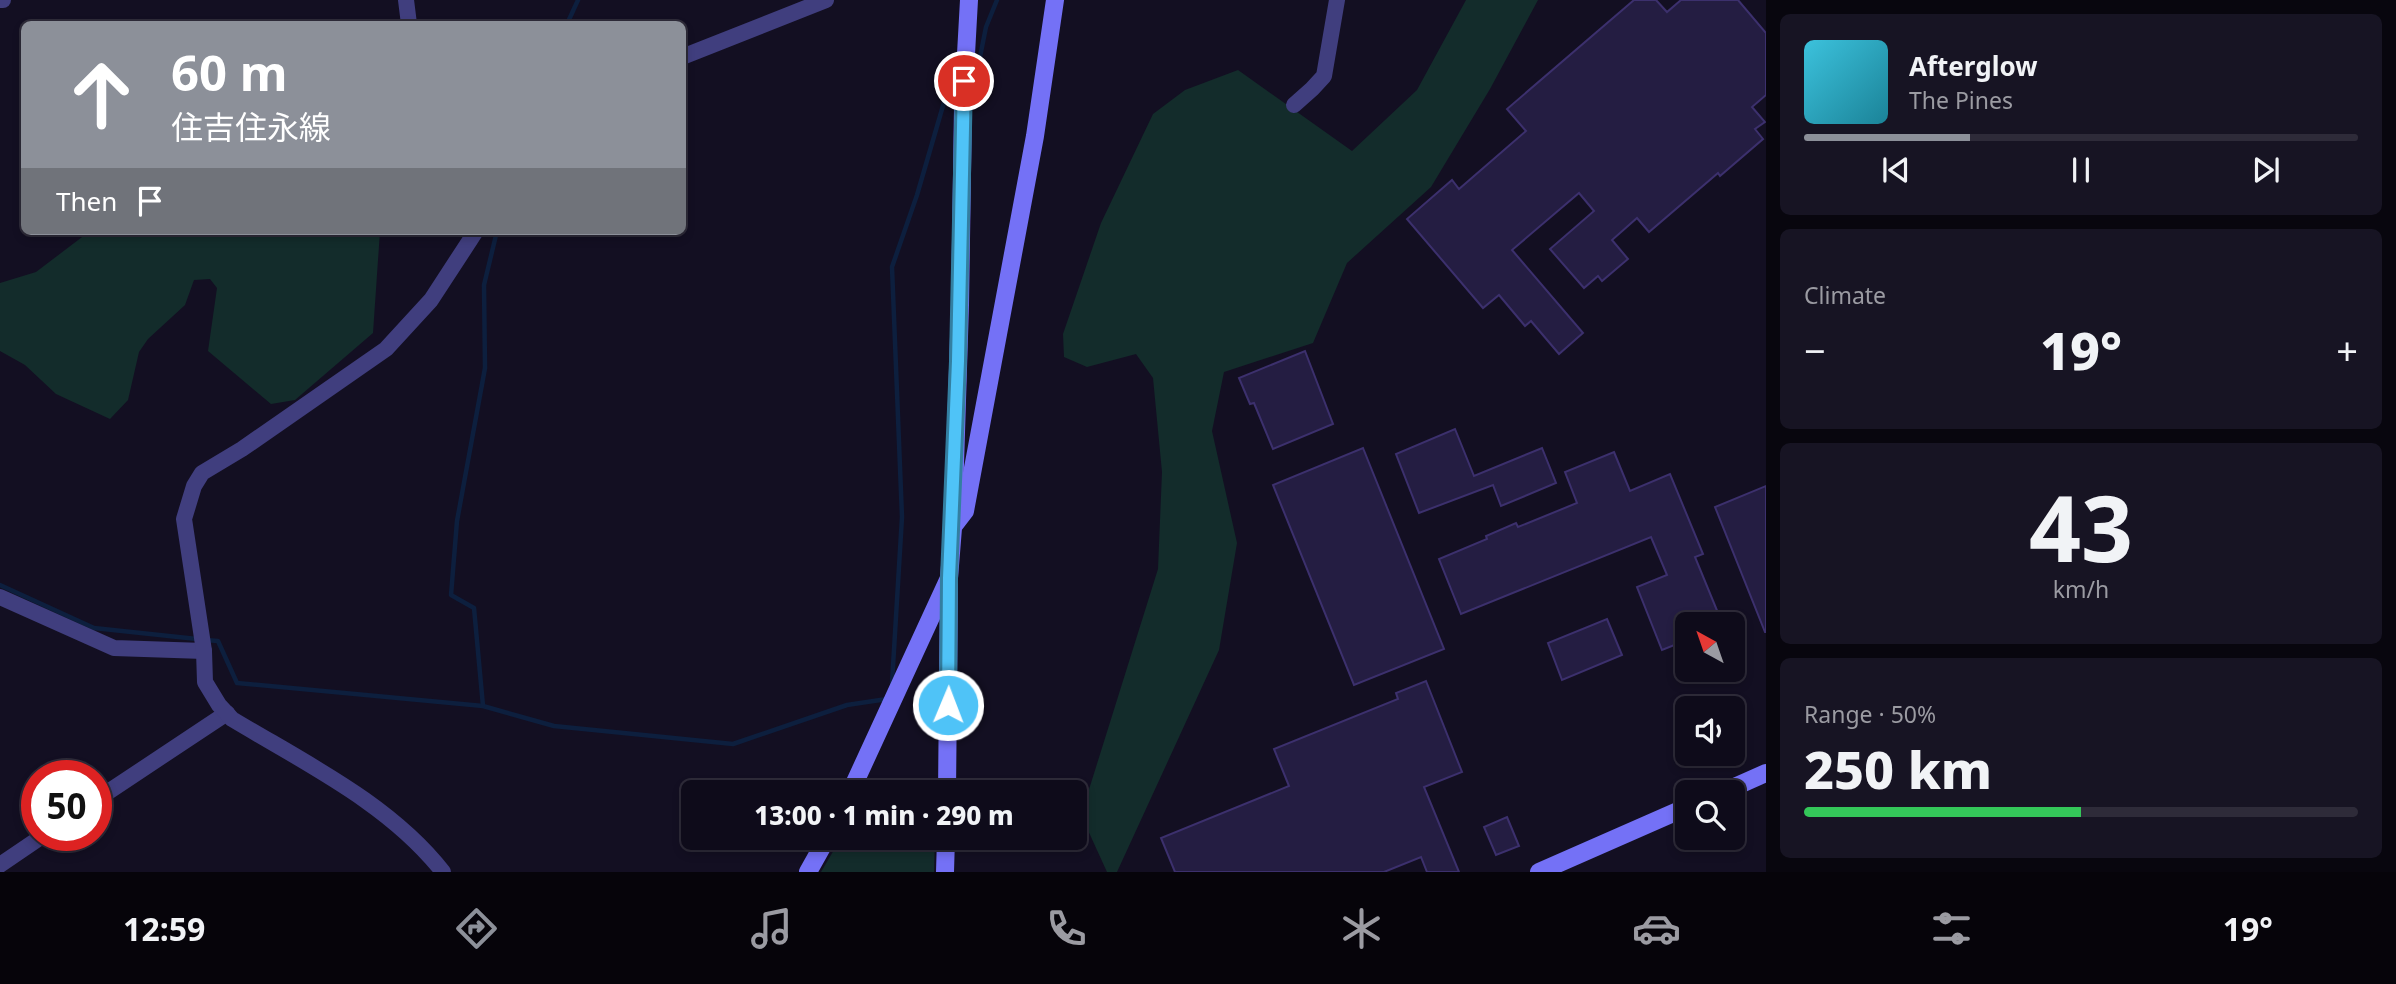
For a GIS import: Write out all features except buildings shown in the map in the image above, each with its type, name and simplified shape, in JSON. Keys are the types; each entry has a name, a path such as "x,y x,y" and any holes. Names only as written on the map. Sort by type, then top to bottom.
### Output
{"main road":[{"path":"947,780 949,578 953,528 963,108 969,0"},
{"path":"953,528 965,511 1035,136 1055,0"},
{"path":"856,780 949,578"},
{"path":"1745,782 1766,773"},
{"path":"1539,872 1675,812"},
{"path":"808,872 820,850"},
{"path":"945,872 946,850"}],"street":[{"path":"406,0 410,21"},
{"path":"686,55 826,0"},
{"path":"1294,104 1324,76 1337,0"},
{"path":"443,872 392,821 352,792 232,719 219,705 205,682 204,651 184,519 194,486 202,473 242,449 386,349 431,300 473,235"},
{"path":"0,597 114,648 204,651"},
{"path":"112,789 227,713"},
{"path":"0,865 21,851"}],"green space":[{"path":"1466,0 1538,0 1490,89 1431,187 1347,263 1313,343 1224,372 1212,431 1237,543 1219,650 1117,872 1107,872 1087,828 1087,796 1158,569 1162,472 1153,378 1136,354 1087,367 1064,357 1063,334 1101,223 1153,114 1185,90 1238,70 1352,151 1417,90"},
{"path":"85,235 380,235 373,333 295,400 271,404 208,351 217,288 210,279 194,280 185,305 148,339 139,352 128,400 110,419 56,394 25,365 0,351 0,283 36,272"},
{"path":"834,850 935,850 934,872 821,872"}],"waterway":[{"path":"568,21 578,0"},
{"path":"979,62 986,27 997,0"},
{"path":"892,683 902,517 892,267 917,195 954,68"},
{"path":"483,706 474,608 451,595 457,521 485,368 484,285 496,235"},
{"path":"0,585 94,628 197,639"},
{"path":"206,640 218,641 237,683 483,706 554,726 733,744 847,705 887,699"}],"route":[{"path":"948,705 949,578 953,528 964,81"}]}
